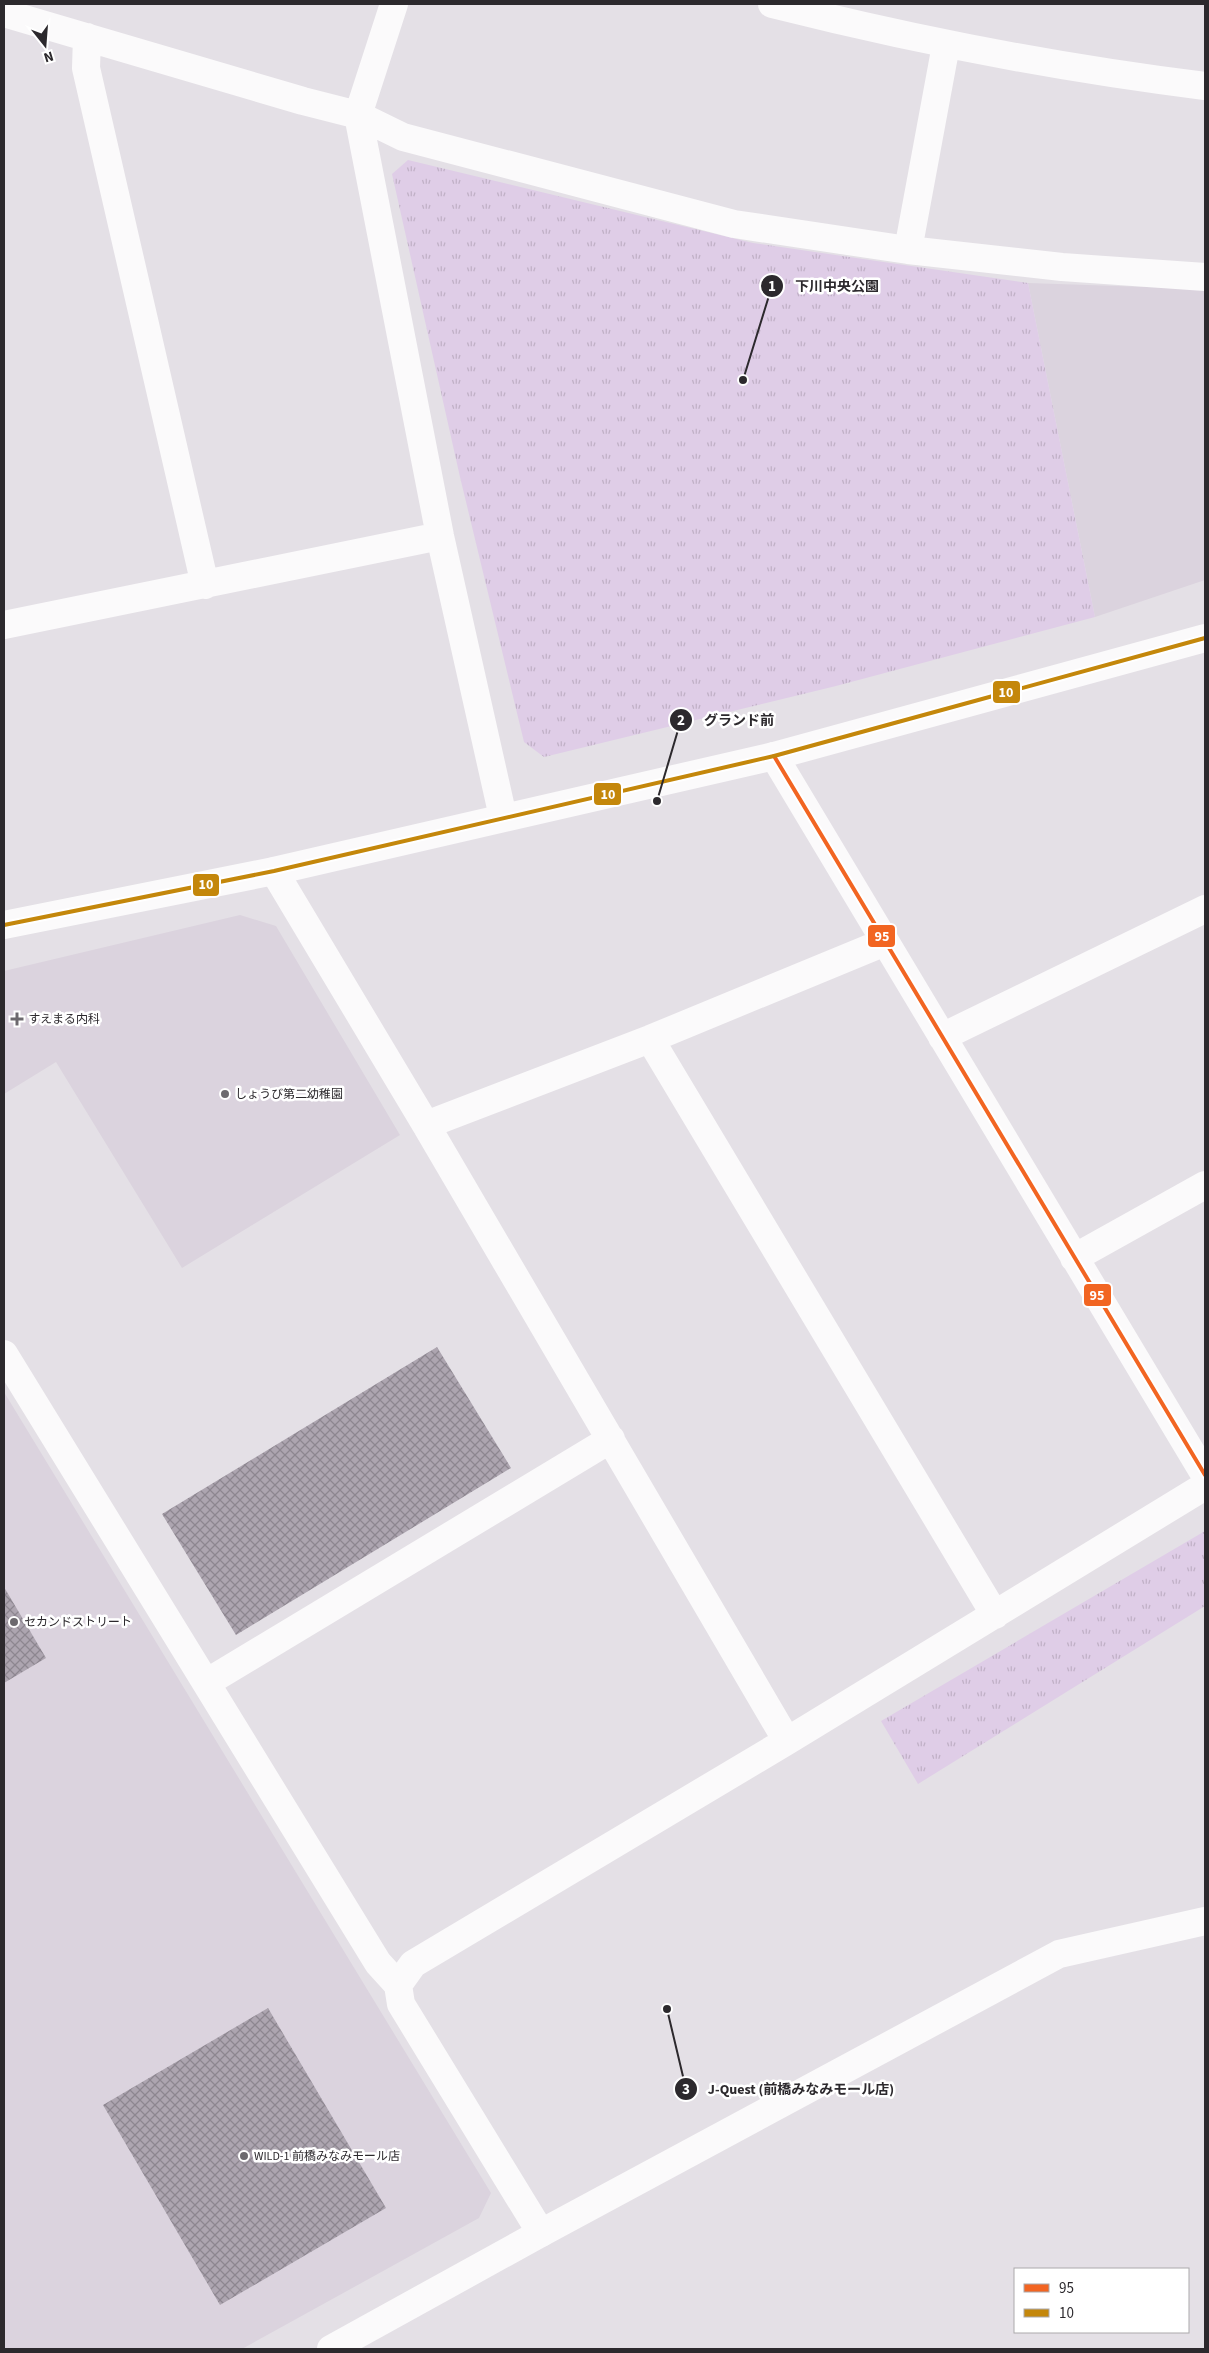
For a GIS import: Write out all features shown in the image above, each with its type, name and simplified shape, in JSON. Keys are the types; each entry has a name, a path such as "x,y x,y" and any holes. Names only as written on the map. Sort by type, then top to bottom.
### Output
{"street":[{"path":"394,4 358,115 440,536 503,817"},
{"path":"772,4 946,45 1126,76 1205,86"},
{"path":"4,13 303,101 358,115 403,137 734,224 908,250 1062,267 1205,277"},
{"path":"87,37 86,68 205,585"},
{"path":"908,250 946,45"},
{"path":"4,625 440,536"},
{"path":"4,925 274,871 774,756 1205,638"},
{"path":"774,756 1205,1475"},
{"path":"274,871 426,1125 787,1741"},
{"path":"942,1037 1205,909"},
{"path":"426,1125 650,1039 885,942"},
{"path":"650,1039 995,1615"},
{"path":"1074,1258 1205,1185"},
{"path":"4,1354 378,1963 398,1985 401,2004 541,2232"},
{"path":"206,1683 610,1439"},
{"path":"398,1985 413,1964 787,1741 1205,1486"},
{"path":"331,2349 541,2232 1059,1954 1205,1921"}],"shaded area":[{"path":"1028,283 1205,289 1205,580 1095,617"},
{"name":"しょうび第二幼稚園","path":"240,915 276,926 400,1135 182,1268 56,1062 4,1094 4,971"},
{"path":"4,1392 491,2193 479,2218 242,2349 4,2349"}],"green space":[{"path":"408,160 753,243 1028,283 1095,617 836,686 544,757 524,742 460,477 392,174"},
{"path":"1205,1531 1205,1606 918,1784 881,1721"}],"building":[{"path":"437,1347 511,1468 236,1635 162,1514"},
{"name":"セカンドストリート","path":"4,1587 46,1658 4,1683"},
{"name":"WILD-1 前橋みなみモール店","path":"268,2008 386,2208 220,2305 103,2105"}],"transit line":[{"name":"10","path":"4,925 274,871 774,756 1205,638"},
{"name":"95","path":"774,756 1205,1475"}],"place":[{"name":"下川中央公園","path":"743,380"},
{"name":"グランド前","path":"657,801"},
{"name":"すえまる内科","path":"17,1019"},
{"name":"しょうび第二幼稚園","path":"225,1094"},
{"name":"セカンドストリート","path":"14,1622"},
{"name":"J-Quest (前橋みなみモール店)","path":"667,2009"},
{"name":"WILD-1 前橋みなみモール店","path":"244,2156"}]}
